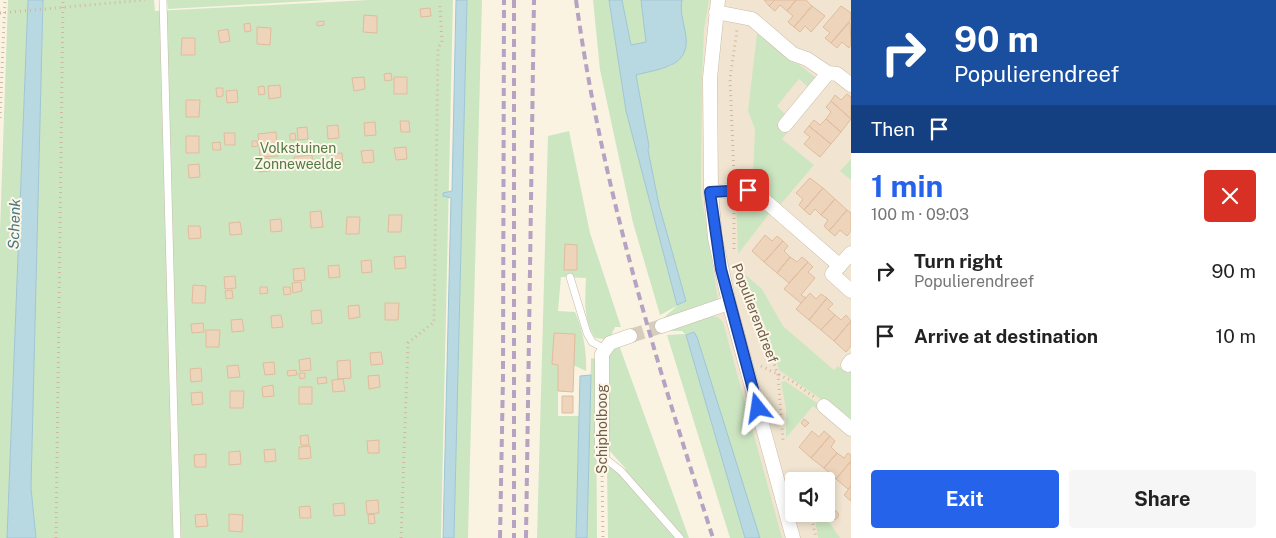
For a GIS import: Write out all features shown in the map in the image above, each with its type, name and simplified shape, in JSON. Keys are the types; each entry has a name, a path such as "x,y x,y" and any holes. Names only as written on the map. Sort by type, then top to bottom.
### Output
{"street":[{"name":"Populierendreef","path":"793,538 729,303 715,238 710,192 710,78 717,6 739,17 752,19 793,54 807,59 828,73 837,74 851,85"},
{"path":"785,125 828,73"},
{"path":"710,192 751,190 755,192 840,266"},
{"path":"851,253 832,274 851,291"},
{"path":"662,326 729,303"},
{"path":"605,349 610,343 630,336"},
{"name":"Schipholboog","path":"602,456 602,362 605,349"},
{"path":"824,406 851,429"}],"lane":[{"path":"163,0 176,538"},
{"path":"570,278 587,333 592,342 605,349"},
{"path":"602,456 622,471 680,538"}],"path":[{"path":"0,118 2,13 5,0"},
{"path":"56,538 63,0"},
{"path":"2,13 145,0"},
{"path":"402,538 408,343 434,322 438,48 442,42 440,6"},
{"name":"Populierendreef","path":"734,250 730,79 739,17"},
{"name":"Populierendreef","path":"736,269 760,323 778,374 784,446"},
{"name":"Populierendreef","path":"744,358 792,381 824,406"},
{"name":"Schipholboog","path":"602,456 603,538"},
{"path":"813,522 816,538"}],"shaded area":[{"path":"625,0 851,0 851,538 753,538 680,247"}],"green space":[{"path":"8,0 28,0 7,538 0,538 0,231"},
{"name":"Volkstuinen Zonneweelde","path":"43,0 154,0 155,11 368,0 453,0 441,538 36,538 31,488"},
{"path":"167,0 327,0 168,9"},
{"path":"467,0 482,0 468,538 454,538"},
{"path":"593,0 609,0 626,111 677,305 686,301 659,205 636,75 672,66 685,32 682,18 682,0 709,0 704,30 702,78 701,192 718,299 715,303 660,321 677,306 660,315 633,223 600,70"},
{"path":"622,0 641,0 647,42 631,45"},
{"path":"757,33 789,60 800,65 816,78 808,87 799,79 777,106 785,114 779,122 789,131 782,139 814,165 780,205 757,184 737,184 753,172 755,129 748,111"},
{"path":"569,131 590,233 621,327 615,327 611,336 603,339 595,338 588,324 585,301 586,278 561,277 558,311 575,312 584,341 586,356 586,371 573,365 575,334 554,333 552,364 558,365 558,416 579,416 576,538 537,538 548,136"},
{"path":"851,159 851,180 840,171"},
{"path":"748,198 769,214 738,254 736,199"},
{"path":"742,272 762,289 783,326 834,370 838,366 848,374 851,371 851,420 779,370 765,326 740,273"},
{"path":"711,316 718,317 723,322 782,538 760,538 694,332 686,335 745,538 730,538 667,335 685,334 682,331 662,331"},
{"path":"619,345 689,538 608,538 607,467 612,466 617,472 626,469 607,448 608,353"},
{"path":"591,358 596,359 597,538 587,538"},
{"path":"785,381 823,407 819,411 813,406 786,438 786,410 781,382"},
{"path":"816,522 829,522 840,538 818,538"}],"water":[{"path":"28,0 43,0 31,488 36,538 7,538"},
{"path":"456,0 467,0 454,538 443,538 451,198 443,196 443,193 452,191"},
{"path":"609,0 622,0 631,45 646,42 641,0 682,0 686,43 680,59 665,67 636,75 659,205 686,301 677,305 626,111"},
{"path":"694,332 760,538 745,538 686,335"},
{"path":"591,375 587,538 576,538 580,376"}],"building":[{"path":"764,0 775,0 769,6"},
{"path":"775,0 796,0 787,11 780,5 775,11 769,6"},
{"path":"796,0 806,0 812,6 794,27 788,22 793,16 787,11"},
{"path":"812,6 825,16 811,32 805,26 800,32 794,27"},
{"path":"841,6 851,13 851,19 831,43 825,38 830,33 823,27"},
{"path":"430,8 431,16 421,17 420,9"},
{"path":"364,15 377,16 377,33 363,32"},
{"path":"324,21 324,25 317,26 317,22"},
{"path":"850,22 851,45 849,48 842,42 837,48 831,43"},
{"path":"250,23 251,31 245,32 244,24"},
{"path":"257,27 271,28 270,45 257,44"},
{"path":"228,29 230,41 220,43 218,31"},
{"path":"182,38 195,38 195,55 181,55"},
{"path":"391,73 392,80 385,81 384,74"},
{"path":"364,77 365,89 354,91 352,78"},
{"path":"394,77 407,77 407,94 394,94"},
{"path":"280,85 281,97 269,99 268,86"},
{"path":"264,86 265,94 259,95 258,87"},
{"path":"216,88 223,88 223,96 217,97"},
{"path":"237,90 238,102 227,103 226,91"},
{"path":"847,94 851,97 851,119 831,101 835,95 841,100"},
{"path":"186,100 200,100 199,117 186,117"},
{"path":"831,101 851,119 841,132 826,119 831,112 826,107"},
{"path":"826,119 841,132 831,144 809,126 814,120 820,125"},
{"path":"400,121 409,121 410,132 401,132"},
{"path":"375,122 376,135 365,136 364,123"},
{"path":"338,125 339,138 328,139 327,126"},
{"path":"809,126 831,144 820,157 804,144 810,137 804,132"},
{"path":"307,127 308,139 298,140 297,128"},
{"path":"276,132 278,156 260,157 258,134"},
{"path":"224,133 235,133 235,145 225,145"},
{"path":"295,133 296,140 290,140 290,134"},
{"path":"186,136 199,136 199,153 186,153"},
{"path":"252,141 257,141 258,146 252,147"},
{"path":"220,142 221,150 213,150 212,143"},
{"path":"406,147 407,159 396,160 394,148"},
{"path":"373,150 374,162 363,163 361,151"},
{"path":"342,153 343,165 332,166 331,154"},
{"path":"312,155 313,167 295,169 294,157"},
{"path":"269,158 270,171 259,172 258,159"},
{"path":"199,164 200,177 189,178 188,165"},
{"path":"810,178 823,188 804,210 799,205 803,199 796,193"},
{"path":"823,188 835,199 821,215 815,209 810,215 804,210"},
{"path":"835,199 847,210 829,231 824,226 828,220 821,215"},
{"path":"847,210 851,213 851,231 847,236 840,230 835,236 829,231"},
{"path":"321,211 323,227 311,228 310,212"},
{"path":"389,215 402,215 401,232 388,232"},
{"path":"347,217 360,217 359,234 346,234"},
{"path":"281,219 282,231 271,232 270,220"},
{"path":"240,222 242,234 230,235 229,223"},
{"path":"188,226 200,226 201,238 189,239"},
{"path":"765,235 772,241 777,236 783,241 764,262 752,251"},
{"path":"783,241 788,246 784,251 790,257 777,273 764,262"},
{"path":"565,244 577,245 577,270 564,270"},
{"path":"405,256 406,268 395,269 394,257"},
{"path":"790,257 797,262 802,257 808,262 789,283 777,273"},
{"path":"371,260 372,272 362,273 361,261"},
{"path":"808,262 813,267 808,272 815,278 801,295 806,298 801,303 784,289"},
{"path":"339,265 340,277 329,278 328,266"},
{"path":"304,268 305,280 294,281 293,269"},
{"path":"235,276 236,288 225,289 224,277"},
{"path":"301,282 302,291 293,293 292,283"},
{"path":"193,285 206,286 205,303 192,303"},
{"path":"260,287 267,287 268,293 260,294"},
{"path":"283,287 290,287 291,294 284,295"},
{"path":"232,290 233,298 226,299 225,291"},
{"path":"810,293 816,299 821,294 827,298 809,320 796,309"},
{"path":"827,298 833,304 828,309 835,315 821,330 809,320"},
{"path":"385,303 399,303 398,320 385,320"},
{"path":"359,305 360,317 349,319 348,306"},
{"path":"321,310 322,323 312,324 311,311"},
{"path":"281,315 283,327 272,328 271,316"},
{"path":"835,315 841,320 846,315 851,321 834,341 821,330"},
{"path":"242,319 244,331 232,332 231,320"},
{"path":"851,321 851,346 846,352 834,341"},
{"path":"203,323 204,332 192,333 191,324"},
{"path":"206,330 220,330 219,347 206,347"},
{"path":"554,333 575,334 573,392 558,391 558,365 552,364"},
{"path":"381,352 383,364 371,365 370,353"},
{"path":"310,358 311,370 300,371 299,360"},
{"path":"350,360 351,378 338,379 337,361"},
{"path":"274,362 275,374 265,375 263,363"},
{"path":"238,365 240,377 228,378 227,366"},
{"path":"201,368 202,381 191,382 190,369"},
{"path":"296,370 297,375 288,376 287,371"},
{"path":"299,373 305,373 305,378 300,379"},
{"path":"379,375 380,387 369,389 368,376"},
{"path":"326,377 327,383 318,384 317,378"},
{"path":"343,379 345,391 333,392 332,380"},
{"path":"273,385 274,396 263,397 262,387"},
{"path":"299,387 312,387 312,404 299,404"},
{"path":"230,391 244,391 243,408 230,408"},
{"path":"202,392 203,404 192,405 191,393"},
{"path":"562,396 573,396 573,413 562,413"},
{"path":"804,419 809,423 805,427 801,423"},
{"path":"812,431 819,437 824,431 830,436 811,458 799,447"},
{"path":"308,435 309,445 301,445 300,436"},
{"path":"830,436 835,441 831,447 837,453 824,468 811,458"},
{"path":"379,440 379,453 368,453 367,441"},
{"path":"310,446 311,458 299,459 299,447"},
{"path":"275,449 276,461 265,462 264,450"},
{"path":"240,451 241,464 229,465 229,452"},
{"path":"837,453 844,458 848,453 851,455 851,461 836,479 835,472 828,472 824,468"},
{"path":"206,454 206,467 195,467 194,455"},
{"path":"851,461 851,486 848,489 836,479"},
{"path":"851,486 851,501 844,495"},
{"path":"378,500 379,513 367,514 366,501"},
{"path":"344,503 345,515 334,516 333,504"},
{"path":"310,506 311,518 300,518 299,507"},
{"path":"835,511 838,515 835,519"},
{"path":"206,514 208,526 196,527 195,515"},
{"path":"229,514 243,515 242,532 229,531"},
{"path":"374,514 375,523 369,524 368,515"}],"tunnel":[{"path":"630,336 662,326"}],"railway":[{"path":"500,538 503,377 504,0"},
{"path":"514,0 514,538"},
{"path":"526,538 534,0"},
{"path":"576,0 600,137 632,272 713,538"}],"route":[{"path":"748,190 710,192 715,238 721,269 758,408"}],"water label":[{"name":"Schenk","path":"14,224"}]}
